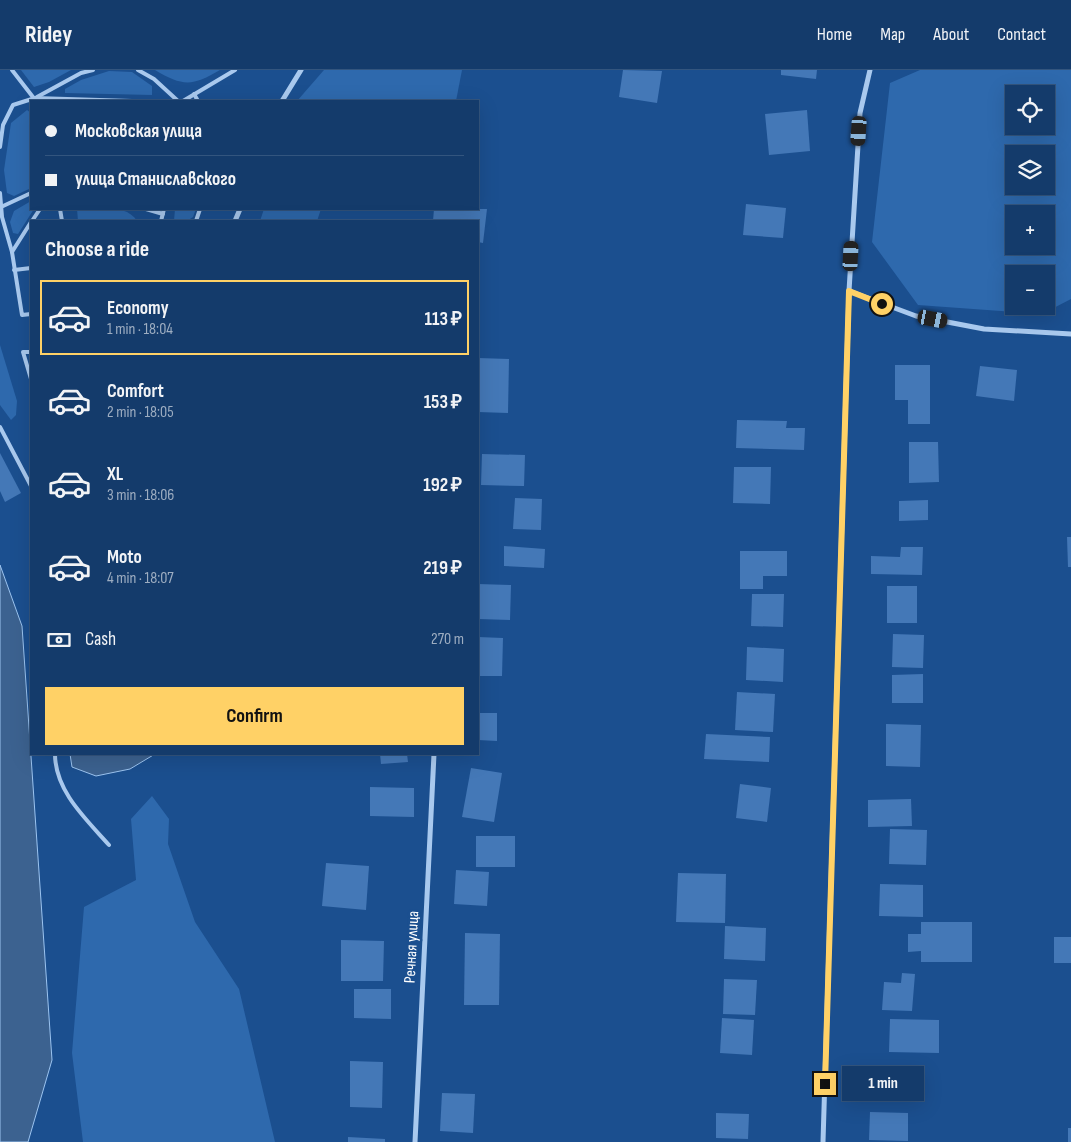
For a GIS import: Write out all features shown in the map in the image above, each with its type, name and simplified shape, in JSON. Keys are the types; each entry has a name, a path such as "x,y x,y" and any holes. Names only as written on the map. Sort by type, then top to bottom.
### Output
{"street":[{"path":"283,100 301,70"},
{"path":"823,1142 849,291 860,112 870,70"},
{"path":"849,291 916,316 975,327 1071,334"},
{"name":"Речная улица","path":"414,1142 434,755"}],"lane":[{"path":"12,70 35,99"},
{"path":"35,99 81,73 93,70"},
{"path":"138,70 154,79 177,100"},
{"path":"185,100 235,70"},
{"path":"194,94 197,100"},
{"path":"35,99 84,100"},
{"path":"0,148 3,125 13,105 30,100"},
{"path":"0,194 22,315 30,314"},
{"path":"1,207 30,194"},
{"path":"149,210 163,214"},
{"path":"161,220 164,210"},
{"path":"12,252 30,225"},
{"path":"14,270 30,268"},
{"path":"30,352 23,352 30,376"},
{"path":"0,427 30,484"},
{"path":"55,755 55,765 70,800 109,845"}],"shaded area":[{"path":"21,70 71,70 49,82 34,87"},
{"path":"155,70 220,70 195,82 181,82"},
{"path":"324,70 462,70 456,100 298,100"},
{"path":"920,70 1071,70 1071,299 1055,307 1055,265 1005,265 1005,311 918,305 872,242 890,83"},
{"path":"109,71 132,72 152,86 152,95 65,93 65,89 81,80"},
{"path":"27,110 30,112 30,188 14,196 7,193 4,170 11,123"},
{"path":"30,202 30,210 33,210 18,234 13,233 10,222 14,211"},
{"path":"77,210 121,210 132,215 136,220 78,220"},
{"path":"175,210 196,210 193,217 188,220 174,220"},
{"path":"264,210 321,210 317,220 260,220"},
{"path":"0,345 17,401 16,415 11,420 0,405"},
{"path":"0,565 22,626 52,1060 28,1142 0,1142"},
{"path":"70,755 153,755 130,769 96,776 72,767"},
{"path":"152,796 169,819 168,844 195,922 239,989 275,1142 83,1142 72,1053 84,907 136,880 131,819"}],"building":[{"path":"623,70 662,71 657,103 619,97"},
{"path":"781,70 817,70 816,79 781,75"},
{"path":"807,110 810,151 769,155 765,114"},
{"path":"746,204 786,208 783,238 743,235"},
{"path":"487,209 483,243 479,242 479,220 433,220 434,210"},
{"path":"479,358 509,359 508,413 479,412"},
{"path":"895,365 930,365 930,424 908,424 908,400 895,400"},
{"path":"980,366 1017,370 1014,401 976,396"},
{"path":"737,420 787,421 786,428 805,428 804,450 736,448"},
{"path":"909,442 938,442 939,482 909,483"},
{"path":"0,453 21,493 5,502 0,491"},
{"path":"482,454 525,455 524,486 481,485"},
{"path":"734,467 771,467 770,504 733,503"},
{"path":"515,498 542,499 541,530 513,529"},
{"path":"928,500 928,520 899,521 899,501"},
{"path":"1067,537 1071,537 1071,567 1068,567"},
{"path":"504,546 545,549 544,568 504,566"},
{"path":"901,547 923,547 922,575 871,574 871,556 900,557"},
{"path":"740,551 787,551 787,576 763,576 763,589 740,589"},
{"path":"479,584 511,585 510,620 479,619"},
{"path":"887,586 917,586 917,623 887,623"},
{"path":"752,594 784,594 783,627 751,626"},
{"path":"893,634 924,635 923,668 892,667"},
{"path":"479,637 503,638 502,676 479,676"},
{"path":"747,647 784,649 783,682 746,680"},
{"path":"923,674 923,703 892,703 892,675"},
{"path":"737,692 775,694 773,732 735,730"},
{"path":"479,713 497,713 497,741 479,740"},
{"path":"886,724 921,725 920,767 886,766"},
{"path":"706,734 770,737 769,762 704,759"},
{"path":"380,755 407,755 408,762 381,764"},
{"path":"471,768 502,773 494,822 462,817"},
{"path":"740,784 771,788 767,822 736,818"},
{"path":"370,787 414,788 414,817 370,816"},
{"path":"911,799 912,826 868,827 868,800"},
{"path":"890,829 927,830 926,865 889,864"},
{"path":"476,836 515,836 515,867 476,867"},
{"path":"326,863 369,866 366,910 322,906"},
{"path":"456,870 489,872 487,906 454,904"},
{"path":"678,873 726,874 725,923 676,922"},
{"path":"880,884 923,885 923,917 879,916"},
{"path":"921,922 972,922 972,962 921,962 921,951 908,952 908,934 921,934"},
{"path":"725,926 766,928 765,961 724,959"},
{"path":"465,933 500,934 499,1005 464,1005"},
{"path":"1054,937 1071,937 1071,963 1054,963"},
{"path":"341,940 384,941 383,981 341,981"},
{"path":"902,973 915,974 912,1011 882,1010 884,982 901,983"},
{"path":"724,979 757,980 755,1015 723,1014"},
{"path":"354,989 391,989 391,1019 354,1018"},
{"path":"722,1018 754,1020 752,1055 720,1053"},
{"path":"890,1019 939,1020 939,1053 889,1052"},
{"path":"350,1061 383,1062 382,1108 350,1107"},
{"path":"856,1071 910,1072 910,1102 855,1101"},
{"path":"442,1093 475,1094 473,1133 440,1131"},
{"path":"870,1112 908,1113 908,1141 869,1140"},
{"path":"716,1113 749,1114 748,1139 716,1138"},
{"path":"1068,1128 1071,1128 1071,1142 1068,1142"},
{"path":"348,1137 385,1139 385,1142 348,1142"}],"route":[{"path":"825,1084 849,291 882,304"}]}
